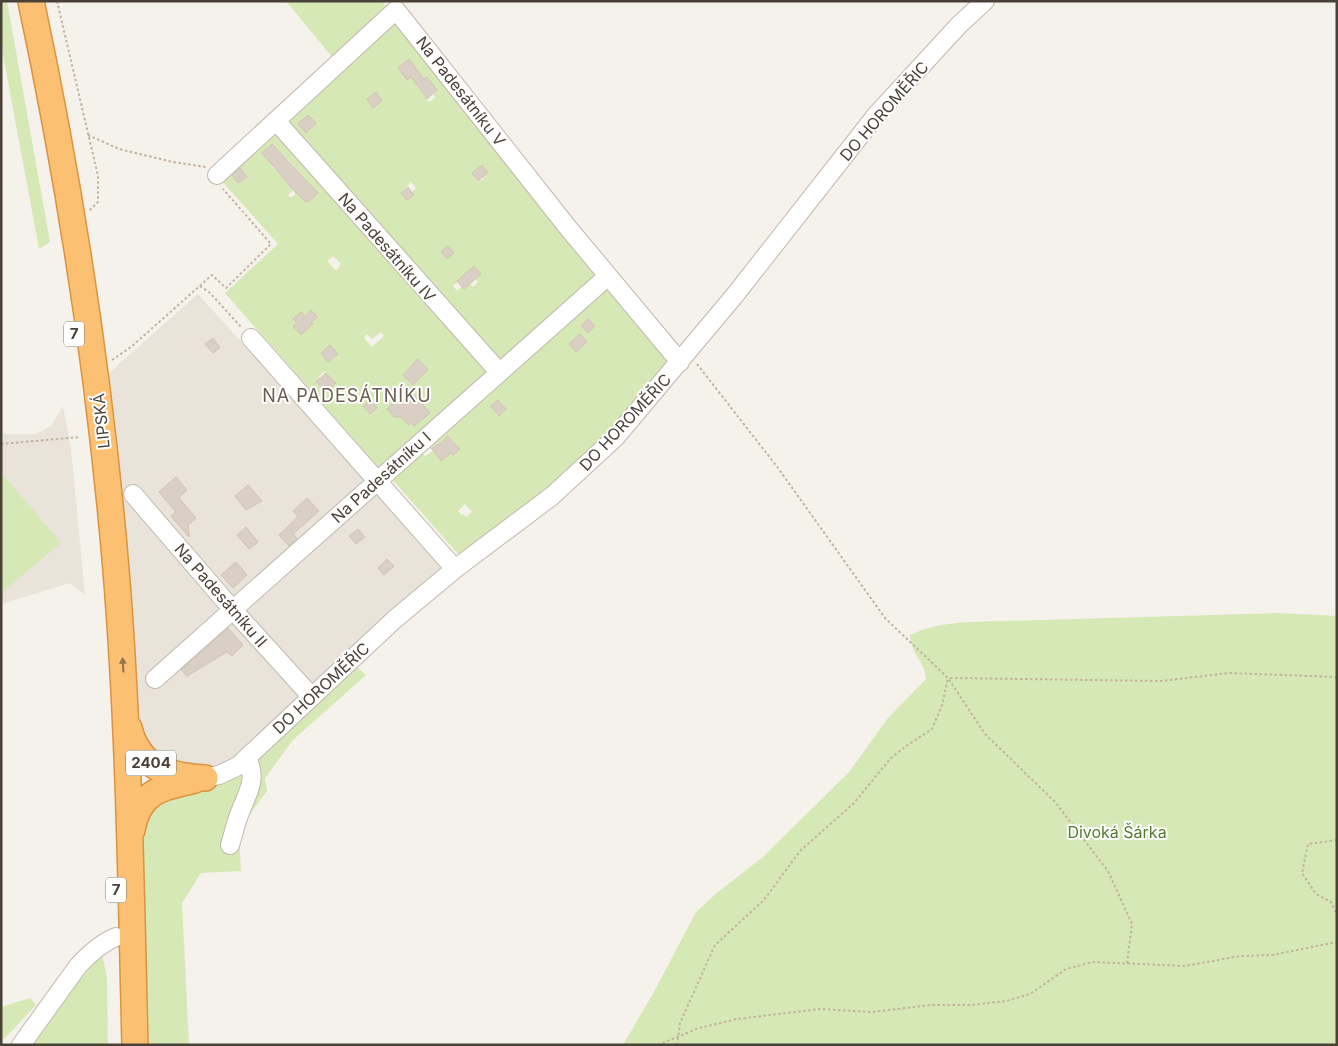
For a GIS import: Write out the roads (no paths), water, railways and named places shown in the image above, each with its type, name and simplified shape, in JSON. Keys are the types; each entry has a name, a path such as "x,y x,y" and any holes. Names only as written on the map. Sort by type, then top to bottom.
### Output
{"highway":[{"name":"LIPSKÁ","path":"15,1 53,192 69,292 95,517 111,735 116,937"},
{"name":"LIPSKÁ","path":"31,1 65,172 95,365 116,569 126,713 130,845"},
{"name":"2404","path":"126,713 133,742 141,756 162,771 182,777 205,778"},
{"name":"2404","path":"130,845 135,817 140,806 151,795 164,788 205,778"},
{"name":"7","path":"130,845 135,1045"},
{"name":"7","path":"116,937 119,1045"}],"street":[{"name":"DO HOROMĚŘIC","path":"205,778 219,775 238,766 395,619 455,569 552,496 615,438 684,357 877,114 985,1"},
{"name":"Na Padesátníku Ⅴ","path":"217,175 396,10 608,276 684,357"},
{"name":"Na Padesátníku Ⅳ","path":"276,122 499,372"},
{"name":"Na Padesátníku Ⅰ","path":"155,679 608,276"},
{"path":"251,338 455,569"},
{"name":"Na Padesátníku Ⅱ","path":"133,494 233,610 311,696"},
{"path":"230,845 252,783 253,772 247,758"},
{"path":"21,1045 78,966 89,954 116,937"}],"district":[{"name":"NA PADESÁTNÍKU","path":"347,396"}],"park label":[{"name":"Divoká Šárka","path":"1117,832"}]}
